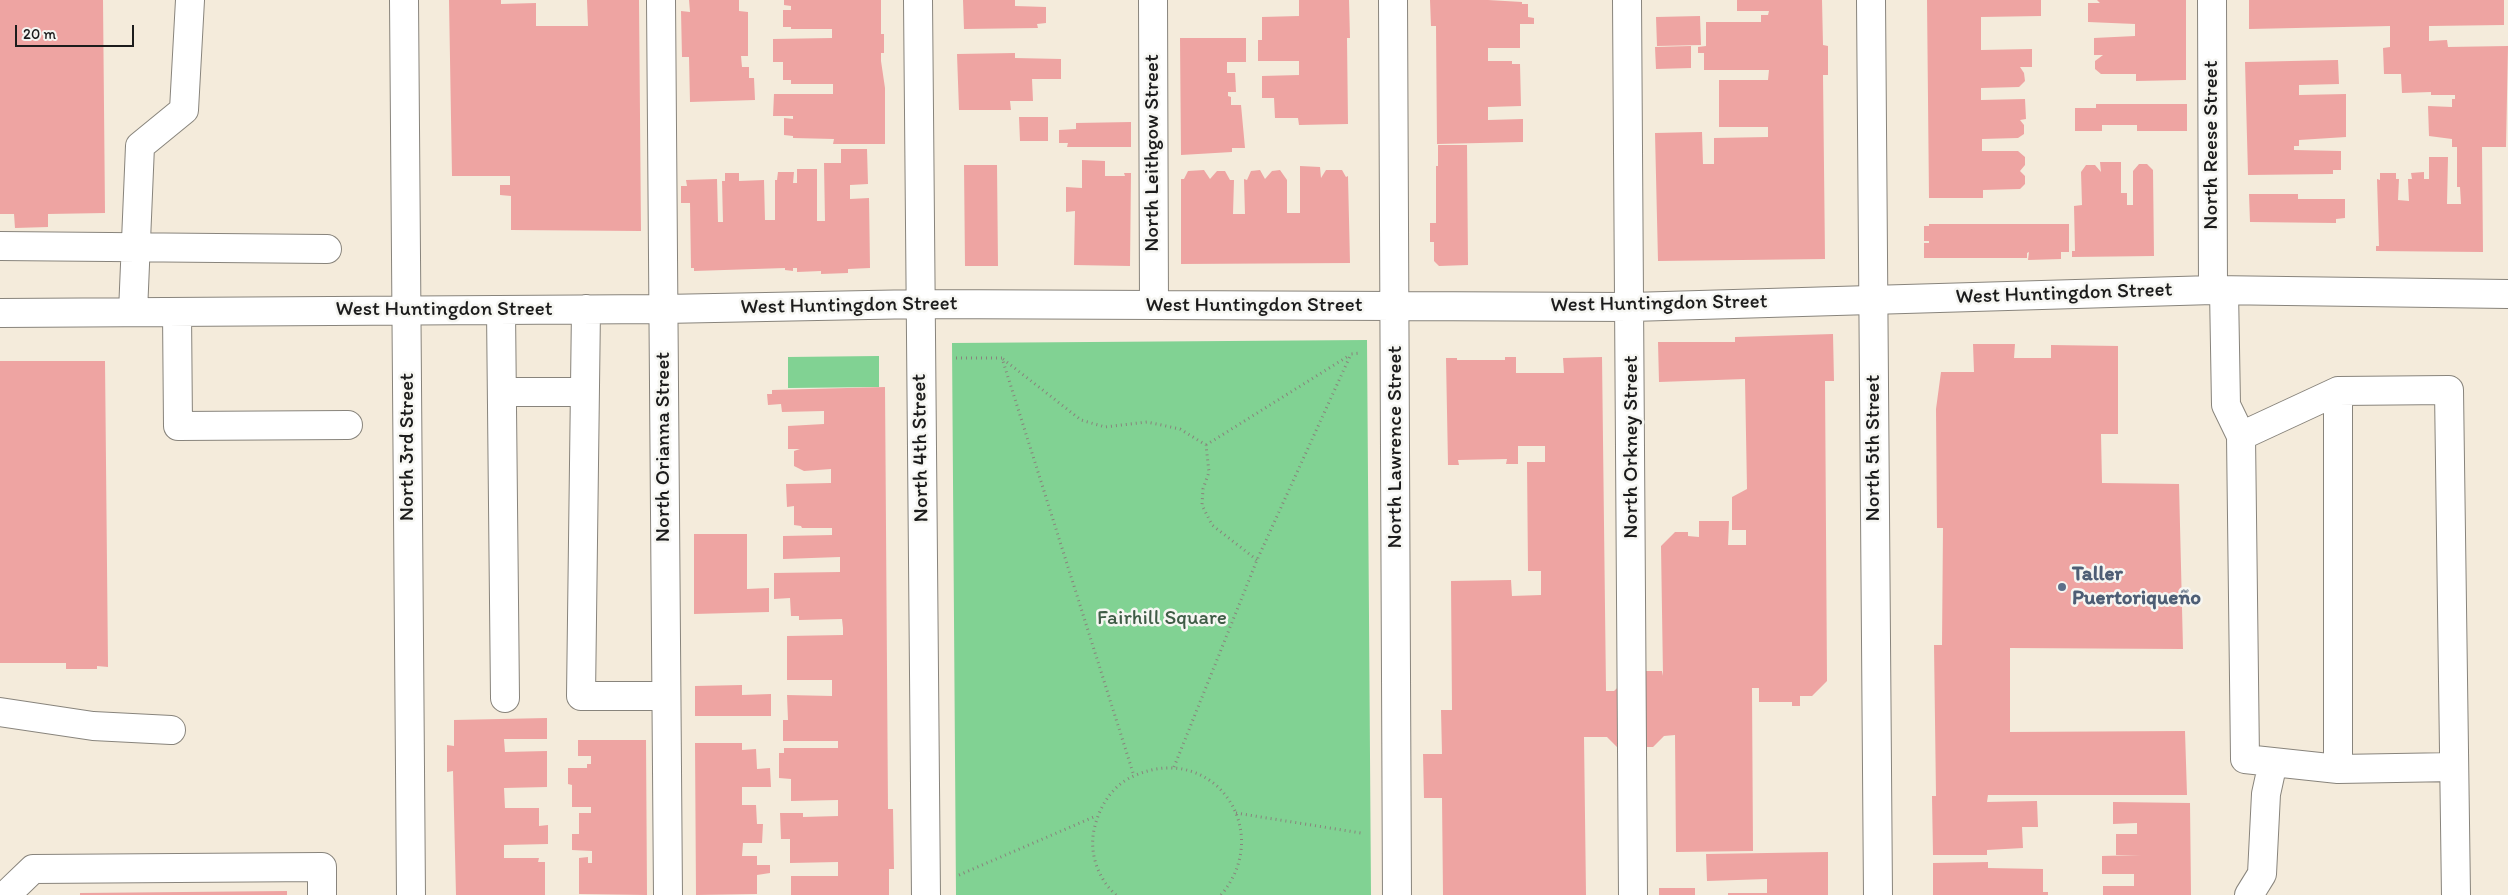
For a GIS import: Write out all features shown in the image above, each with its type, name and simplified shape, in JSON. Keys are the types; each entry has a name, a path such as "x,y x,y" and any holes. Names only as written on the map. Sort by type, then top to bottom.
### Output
{"street":[{"path":"133,312 134,247 140,146 184,110 190,0"},
{"name":"North 3rd Street","path":"404,0 411,895"},
{"name":"North Orianna Street","path":"661,0 668,895"},
{"name":"North 4th Street","path":"918,0 926,892"},
{"name":"North Leithgow Street","path":"1153,0 1154,305"},
{"name":"North Lawrence Street","path":"1393,0 1396,307 1397,895"},
{"name":"North Orkney Street","path":"1627,0 1631,307 1633,895"},
{"name":"North 5th Street","path":"1871,0 1878,895"},
{"name":"North Reese Street","path":"2212,0 2219,290 2226,405 2241,436"},
{"path":"0,246 327,249"},
{"name":"West Huntingdon Street","path":"0,313 663,309 920,304 1631,307 2219,290 2508,294"},
{"path":"586,309 581,696 666,696"},
{"path":"501,310 505,698"},
{"path":"177,312 178,426 348,424"},
{"path":"2454,767 2338,768 2245,759 2241,436 2338,391 2449,390 2456,895"},
{"path":"2338,391 2338,768"},
{"path":"502,392 584,392"},
{"path":"0,712 93,726 172,730"},
{"path":"2255,885 2266,794 2273,762"},
{"path":"6,895 33,870 322,867 322,895"}],"path":[{"path":"1206,445 1351,354 1396,350"},
{"path":"1174,767 1257,560 1351,354"},
{"path":"920,357 1002,358 1081,420 1105,427 1147,422 1180,428 1206,445"},
{"path":"1002,358 1134,776"},
{"path":"1206,445 1209,472 1202,505 1212,526 1257,560"},
{"path":"1116,895 1108,888 1096,865 1092,839 1097,816 1109,795 1127,778 1149,769 1174,767 1197,773 1218,786 1233,804 1242,827 1242,851 1235,874 1220,895"},
{"path":"1236,813 1397,839"},
{"path":"926,892 1097,816"}],"green space":[{"name":"Fairhill Square","path":"1367,340 1371,895 956,895 952,343"},
{"path":"879,356 879,387 788,388 788,357"}],"building":[{"path":"0,0 103,0 105,213 48,214 48,227 15,228 14,214 0,214"},
{"path":"449,0 501,0 501,4 536,3 536,26 588,26 587,0 639,0 641,231 511,230 511,196 500,195 500,185 510,185 510,176 452,176"},
{"path":"689,0 739,0 739,11 748,12 748,56 741,56 742,67 749,67 749,78 754,78 755,100 690,102 689,57 682,57 681,11 690,12"},
{"path":"784,0 881,0 881,34 884,34 884,53 881,53 881,61 885,88 885,144 833,144 834,139 793,138 793,136 784,135 784,118 793,119 793,116 773,116 774,94 833,94 833,84 791,84 791,80 783,80 783,62 773,62 773,39 832,38 832,29 791,29 791,27 783,27 783,10 791,10 791,6 784,5"},
{"path":"963,0 1015,0 1015,6 1046,7 1046,23 1037,24 1038,28 964,29"},
{"path":"1299,0 1349,0 1350,38 1347,38 1348,124 1299,125 1298,118 1275,118 1274,98 1262,98 1262,76 1299,75 1299,61 1258,61 1258,40 1262,40 1262,17 1299,16"},
{"path":"1430,0 1488,0 1528,4 1528,17 1534,18 1534,24 1520,24 1520,48 1488,48 1488,61 1512,61 1512,64 1520,64 1521,106 1488,107 1488,120 1523,119 1523,142 1437,144 1436,26 1431,26"},
{"path":"1737,0 1822,0 1823,45 1828,46 1828,75 1823,75 1825,259 1658,261 1655,133 1702,132 1703,164 1714,164 1714,138 1768,137 1768,127 1719,127 1719,80 1768,80 1769,70 1704,70 1704,53 1698,53 1698,47 1706,46 1706,22 1761,22 1761,15 1768,15 1769,11 1737,11"},
{"path":"1927,0 2041,0 2041,16 1981,17 1981,50 2032,49 2032,67 2020,67 2024,73 2025,81 2019,87 1981,88 1981,100 2025,99 2026,119 2020,120 2024,125 2024,134 2018,138 1982,139 1982,151 2018,151 2025,157 2025,165 2020,171 2025,176 2025,184 2020,189 1983,190 1983,198 1929,198"},
{"path":"2097,0 2186,0 2186,80 2136,81 2136,74 2101,74 2095,69 2095,61 2103,55 2094,55 2094,38 2135,36 2135,24 2088,22 2088,3 2100,3"},
{"path":"2249,0 2504,0 2504,25 2429,26 2429,41 2447,40 2448,47 2508,46 2506,147 2482,147 2483,252 2376,251 2376,246 2379,246 2377,179 2380,180 2380,173 2396,173 2396,179 2399,179 2398,200 2409,201 2408,179 2412,179 2411,173 2424,172 2424,179 2429,179 2429,157 2448,157 2447,204 2461,204 2460,187 2457,187 2457,147 2452,147 2452,139 2429,136 2428,106 2452,107 2452,99 2455,99 2455,95 2431,95 2431,92 2402,93 2401,74 2384,74 2383,48 2390,47 2390,26 2249,29"},
{"path":"1700,16 1701,45 1657,46 1656,17"},
{"path":"1180,38 1246,38 1246,62 1227,62 1227,73 1235,73 1236,92 1228,92 1228,96 1231,97 1231,105 1241,105 1245,148 1232,148 1232,152 1181,155"},
{"path":"1691,46 1691,68 1656,69 1655,47"},
{"path":"1015,53 1015,58 1061,59 1061,79 1032,79 1033,101 1010,101 1011,110 959,110 957,54"},
{"path":"2338,60 2339,84 2299,85 2299,95 2346,94 2346,137 2299,140 2299,146 2294,146 2294,150 2341,151 2341,170 2333,170 2333,174 2248,175 2245,62"},
{"path":"2096,104 2187,104 2187,131 2137,131 2137,125 2102,125 2102,131 2075,131 2075,108 2096,108"},
{"path":"1019,117 1048,117 1048,141 1020,141"},
{"path":"1131,122 1131,147 1067,147 1068,143 1059,143 1059,130 1076,129 1076,123"},
{"path":"1438,145 1467,145 1468,265 1439,266 1434,261 1434,242 1430,242 1430,223 1436,223"},
{"path":"841,149 867,149 868,184 850,185 850,199 869,198 870,268 848,269 848,273 821,274 821,271 797,272 797,268 793,268 793,271 785,270 785,268 694,271 694,268 691,268 690,203 681,203 681,186 687,186 686,180 717,179 718,222 723,222 722,181 725,181 725,173 739,173 739,181 764,180 765,220 775,220 775,180 777,180 778,172 794,172 793,183 797,183 797,169 817,169 817,221 825,221 824,163 841,163"},
{"path":"1082,160 1105,161 1105,176 1125,176 1124,173 1131,173 1130,266 1074,265 1075,211 1066,212 1066,187 1082,188"},
{"path":"2100,162 2121,162 2121,193 2127,193 2127,205 2133,205 2133,171 2139,164 2147,164 2153,170 2154,256 2072,257 2072,251 2075,251 2074,206 2082,205 2081,172 2086,165 2095,165 2101,172"},
{"path":"964,165 997,165 998,266 965,266"},
{"path":"1300,166 1320,167 1321,178 1326,170 1342,170 1346,177 1348,176 1350,263 1181,264 1181,179 1184,179 1188,171 1204,170 1210,179 1217,171 1225,171 1230,180 1234,180 1233,214 1245,214 1244,179 1247,180 1251,171 1260,170 1265,179 1272,171 1280,170 1287,180 1287,213 1300,213"},
{"path":"2249,194 2298,194 2298,199 2345,199 2345,218 2336,219 2336,223 2250,222"},
{"path":"1929,224 2069,224 2069,252 2061,252 2061,259 2028,260 2029,252 2027,253 2027,258 1924,258 1924,243 1929,243 1929,241 1924,241 1924,226 1929,226"},
{"path":"1833,334 1834,381 1825,381 1827,681 1812,696 1800,696 1800,706 1792,706 1792,702 1759,702 1759,688 1752,688 1753,851 1676,852 1675,735 1664,736 1653,747 1617,747 1607,737 1584,737 1586,895 1443,895 1442,798 1424,798 1423,754 1442,754 1441,710 1452,710 1451,581 1511,580 1512,596 1541,595 1541,571 1528,571 1527,462 1545,462 1545,446 1518,446 1518,464 1506,464 1507,459 1458,460 1459,465 1448,465 1446,358 1457,358 1457,360 1505,360 1505,357 1516,357 1516,373 1564,373 1563,358 1602,357 1606,691 1614,691 1635,671 1662,671 1663,676 1661,546 1675,532 1688,532 1688,536 1699,537 1699,521 1729,521 1728,545 1746,545 1746,530 1732,530 1732,497 1747,489 1745,379 1659,382 1658,342 1735,342 1735,337"},
{"name":"Taller Puertoriqueño","path":"1973,344 2015,344 2014,358 2051,358 2051,345 2118,346 2118,434 2101,434 2102,483 2179,484 2183,649 2010,648 2010,732 2185,731 2187,795 1988,795 1987,802 2037,801 2038,827 2022,827 2023,848 1987,850 1987,855 1933,855 1932,796 1936,796 1934,645 1942,645 1943,528 1937,528 1936,409 1941,372 1974,372"},
{"path":"0,361 105,361 108,667 97,666 97,669 66,669 66,663 0,663"},
{"path":"885,387 888,809 893,809 894,869 889,869 889,895 791,895 791,876 838,876 838,862 790,863 790,839 781,839 780,813 803,813 803,817 838,816 838,800 791,801 791,779 779,778 779,753 784,753 784,748 838,748 838,741 783,741 783,720 788,720 787,695 832,696 832,680 787,680 787,636 843,635 843,628 842,619 799,620 799,616 791,616 790,598 774,599 774,573 840,572 840,557 783,559 783,536 832,535 832,528 802,528 801,526 794,525 794,506 787,507 786,484 831,483 831,469 804,471 794,466 794,451 800,449 788,449 788,426 824,424 824,411 782,412 781,404 768,405 767,394 772,394 772,390"},
{"path":"694,534 747,534 747,589 769,588 769,612 694,614"},
{"path":"742,685 742,695 771,694 771,716 695,716 695,686"},
{"path":"547,718 547,739 504,739 505,752 547,751 547,787 504,788 505,808 539,808 539,826 548,825 548,844 504,845 504,858 539,858 538,862 545,862 545,895 456,895 453,771 447,772 447,745 454,746 454,720"},
{"path":"578,740 646,740 647,895 579,894 579,858 588,857 588,863 592,863 592,851 572,850 572,834 579,834 579,813 591,813 591,807 572,807 572,785 568,784 568,768 587,768 587,764 591,764 591,756 578,756"},
{"path":"695,743 742,743 742,750 756,749 757,769 770,768 771,787 742,787 742,805 756,805 757,824 763,824 762,843 743,843 742,856 757,856 757,865 770,865 770,873 757,875 757,894 696,895"},
{"path":"2113,802 2190,803 2191,895 2103,895 2103,886 2134,886 2134,874 2102,874 2102,856 2141,855 2116,855 2116,834 2137,834 2137,823 2113,824"},
{"path":"1828,852 1828,895 1728,895 1728,893 1767,893 1767,879 1707,881 1706,854"},
{"path":"1988,862 1988,868 2043,869 2043,892 2048,892 2048,895 1933,895 1933,863"},
{"path":"1659,888 1695,888 1695,895 1659,895"},
{"path":"287,891 287,895 80,895 80,893"}],"place":[{"name":"Taller Puertoriqueño","path":"2062,587"}]}
